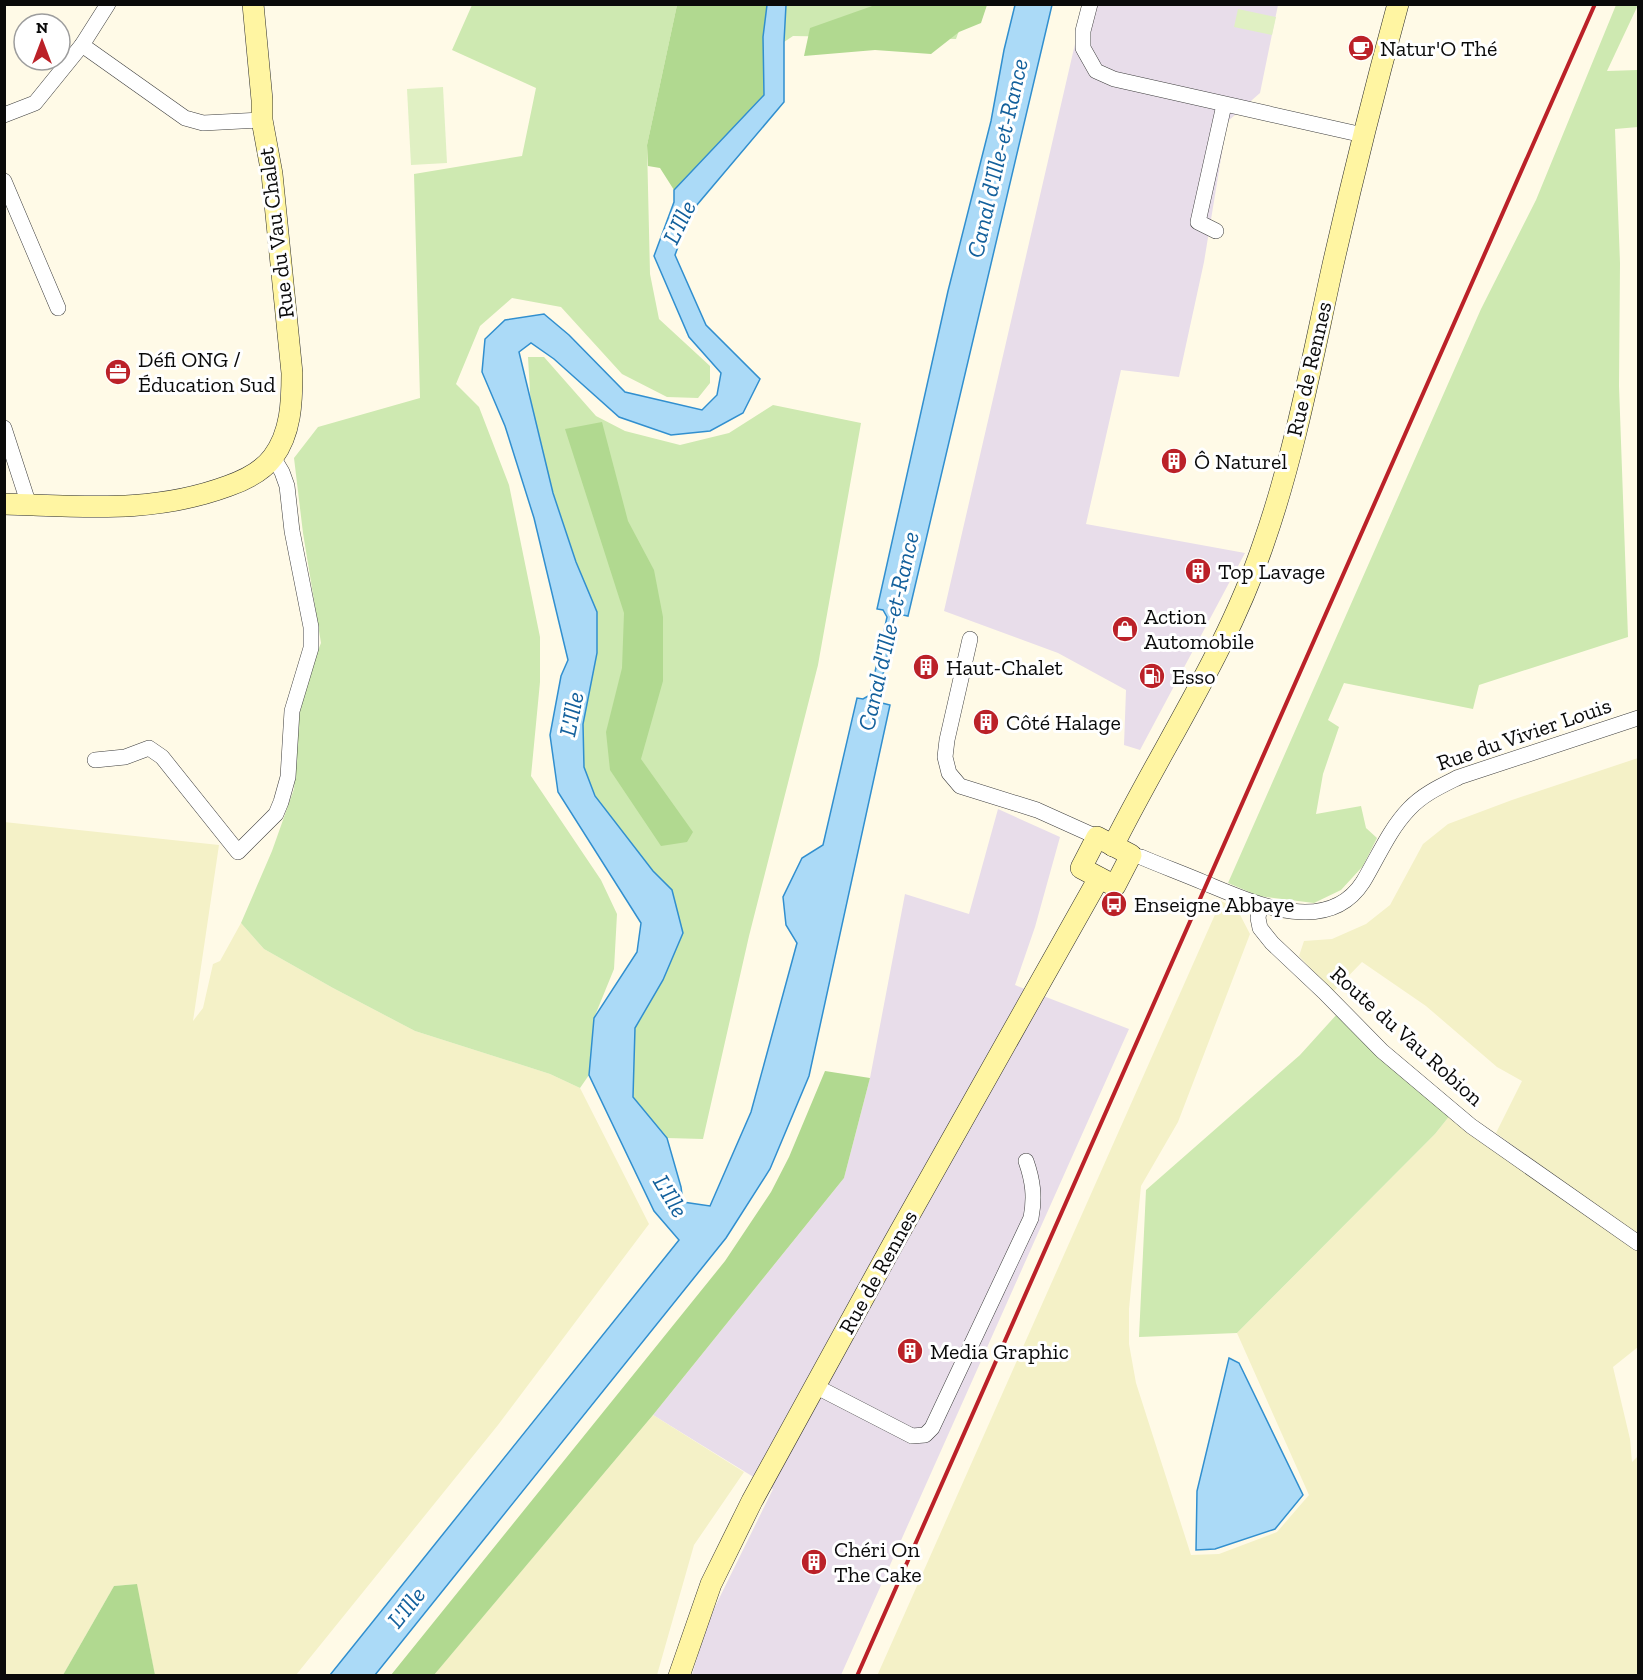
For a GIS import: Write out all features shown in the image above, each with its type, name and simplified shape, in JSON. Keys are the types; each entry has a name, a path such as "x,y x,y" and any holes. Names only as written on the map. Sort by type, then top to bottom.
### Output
{"main road":[{"name":"Rue du Vau Chalet","path":"4,504 122,507 168,502 215,491 237,483 261,470 273,457 282,442 288,426 292,373 272,174 262,120 254,4"},
{"name":"Rue de Rennes","path":"1114,846 1210,668 1232,623 1264,542 1291,451 1363,135 1398,4"},
{"path":"1114,846 1115,886 1081,868 1114,846"},
{"name":"Rue de Rennes","path":"679,1676 711,1584 752,1501 1099,878"}],"street":[{"path":"6,110 35,103 81,45 108,4"},
{"path":"1090,4 1083,31 1083,48 1096,71 1114,79 1363,135"},
{"path":"81,45 186,118 203,123 262,120"},
{"path":"1216,231 1198,222 1224,105"},
{"path":"4,181 58,308"},
{"path":"4,428 28,505"},
{"path":"95,760 125,758 149,748 162,757 238,852 276,814 288,777 292,711 311,648 311,627 292,531 287,486 273,457"},
{"name":"Rue du Vivier Louis","path":"970,639 945,757 949,773 960,786 1037,810 1114,846 1260,905 1310,912 1330,907 1349,897 1361,885 1386,840 1404,815 1433,790 1459,777 1638,718"},
{"name":"Route du Vau Robion","path":"1260,905 1258,918 1260,928 1272,943 1382,1051 1471,1126 1638,1243"},
{"path":"815,1386 912,1436 925,1435 932,1428 1031,1218 1035,1199 1033,1181 1026,1161"}],"shaded area":[{"path":"1084,5 1278,5 1260,93 1227,122 1204,262 1179,377 1121,370 1086,524 1245,553 1140,750 1124,745 1126,690 1058,653 944,611"},
{"path":"1638,758 1638,1236 1496,1133 1522,1081 1497,1067 1426,1006 1362,962 1333,992 1299,956 1304,941 1332,939 1366,924 1390,905 1423,844 1448,824"},
{"path":"998,809 1060,837 1035,927 1015,985 1129,1029 841,1675 692,1675 708,1621 773,1489 653,1415 844,1178 870,1078 905,894 969,914"},
{"path":"4,822 219,845 193,1021 203,1008 213,964 220,961 241,923 264,949 415,1031 550,1074 580,1088 649,1224 498,1425 296,1675 155,1675 136,1584 114,1586 63,1675 5,1675"},
{"path":"1221,901 1237,909 1250,934 1178,1122 1141,1186 1129,1309 1129,1344 1136,1383 1191,1555 1219,1554 1277,1532 1309,1495 1237,1333 1435,1134 1451,1114 1638,1249 1638,1347 1613,1367 1630,1439 1632,1462 1638,1456 1638,1675 877,1676"},
{"path":"653,1415 744,1472 694,1545 657,1675 433,1676"}],"green space":[{"path":"472,5 677,5 647,145 650,274 659,319 710,366 710,383 698,398 667,397 622,374 561,307 512,298 480,326 456,384 479,407 509,485 540,637 540,682 531,776 601,880 617,914 614,969 594,1018 589,1075 580,1088 550,1074 415,1031 264,949 241,923 272,851 294,789 301,693 321,643 303,533 294,458 318,427 420,398 414,174 522,156 536,88 452,50"},
{"path":"677,5 767,5 763,37 764,95 674,190 660,168 648,166 647,145"},
{"path":"786,5 968,5 956,39 793,36 784,42"},
{"path":"875,5 987,5 981,23 959,32 931,54 875,50 804,56 810,28"},
{"path":"1616,5 1638,5 1607,71 1638,70 1638,127 1615,129 1620,263 1619,386 1628,637 1479,685 1473,709 1344,683 1328,720 1339,727 1323,774 1316,814 1361,806 1366,828 1377,838 1363,866 1341,890 1314,903 1259,896 1228,883 1481,309 1536,200"},
{"path":"1238,9 1276,17 1272,35 1234,27"},
{"path":"443,87 447,163 411,165 407,89"},
{"path":"528,357 544,357 596,416 625,431 680,445 729,433 773,405 861,423 818,665 749,936 703,1139 667,1138 633,1097 635,1028 663,980 683,933 655,874 595,796 584,767 583,724 597,653 597,612 576,562 553,493 531,409"},
{"path":"602,422 628,521 654,570 663,617 663,681 641,759 693,832 687,842 661,846 610,770 606,732 622,668 624,613 565,429"},
{"path":"1338,1013 1451,1114 1435,1134 1237,1333 1139,1337 1146,1190 1300,1055"},
{"path":"825,1071 870,1078 844,1178 653,1415 434,1675 391,1675 725,1261 771,1192 789,1157"},
{"path":"137,1584 155,1675 63,1675 114,1586"}],"water":[{"path":"767,5 786,5 784,102 691,212 675,255 706,325 760,379 743,413 710,431 671,435 619,417 554,359 531,343 519,352 553,493 576,562 597,612 597,653 583,724 584,767 595,796 653,871 672,890 683,933 663,980 635,1028 633,1097 667,1138 683,1202 710,1206 751,1112 797,943 786,925 783,897 802,858 823,845 857,698 863,699 870,695 887,617 883,610 877,609 948,291 991,121 1015,5 1052,5 908,616 903,615 896,619 878,696 882,703 890,705 809,1076 770,1169 726,1238 375,1675 330,1675 679,1240 654,1211 589,1075 594,1018 637,952 641,923 558,792 550,735 561,676 568,660 534,518 505,426 482,372 485,339 505,320 544,314 569,335 625,392 702,410 717,395 721,373 689,337 654,256 674,202 674,190 764,95 763,37"},
{"path":"1229,1358 1239,1363 1303,1495 1275,1529 1215,1549 1196,1550 1197,1491"}],"railway":[{"path":"857,1676 1595,4"}],"place":[{"name":"Natur'O Thé","path":"1361,48"},
{"name":"Défi ONG / Éducation Sud","path":"118,372"},
{"name":"Ô Naturel","path":"1174,461"},
{"name":"Top Lavage","path":"1198,571"},
{"name":"Action Automobile","path":"1125,629"},
{"name":"Haut-Chalet","path":"926,667"},
{"name":"Esso","path":"1152,676"},
{"name":"Côté Halage","path":"986,722"},
{"name":"Enseigne Abbaye","path":"1114,904"},
{"name":"Media Graphic","path":"910,1351"},
{"name":"Chéri On The Cake","path":"814,1562"}],"water label":[{"name":"Canal d'Ille-et-Rance","path":"997,158"},
{"name":"L'Ille","path":"679,222"},
{"name":"Canal d'Ille-et-Rance","path":"888,631"},
{"name":"L'Ille","path":"571,714"},
{"name":"L'Ille","path":"671,1196"},
{"name":"L'Ille","path":"406,1607"}]}
